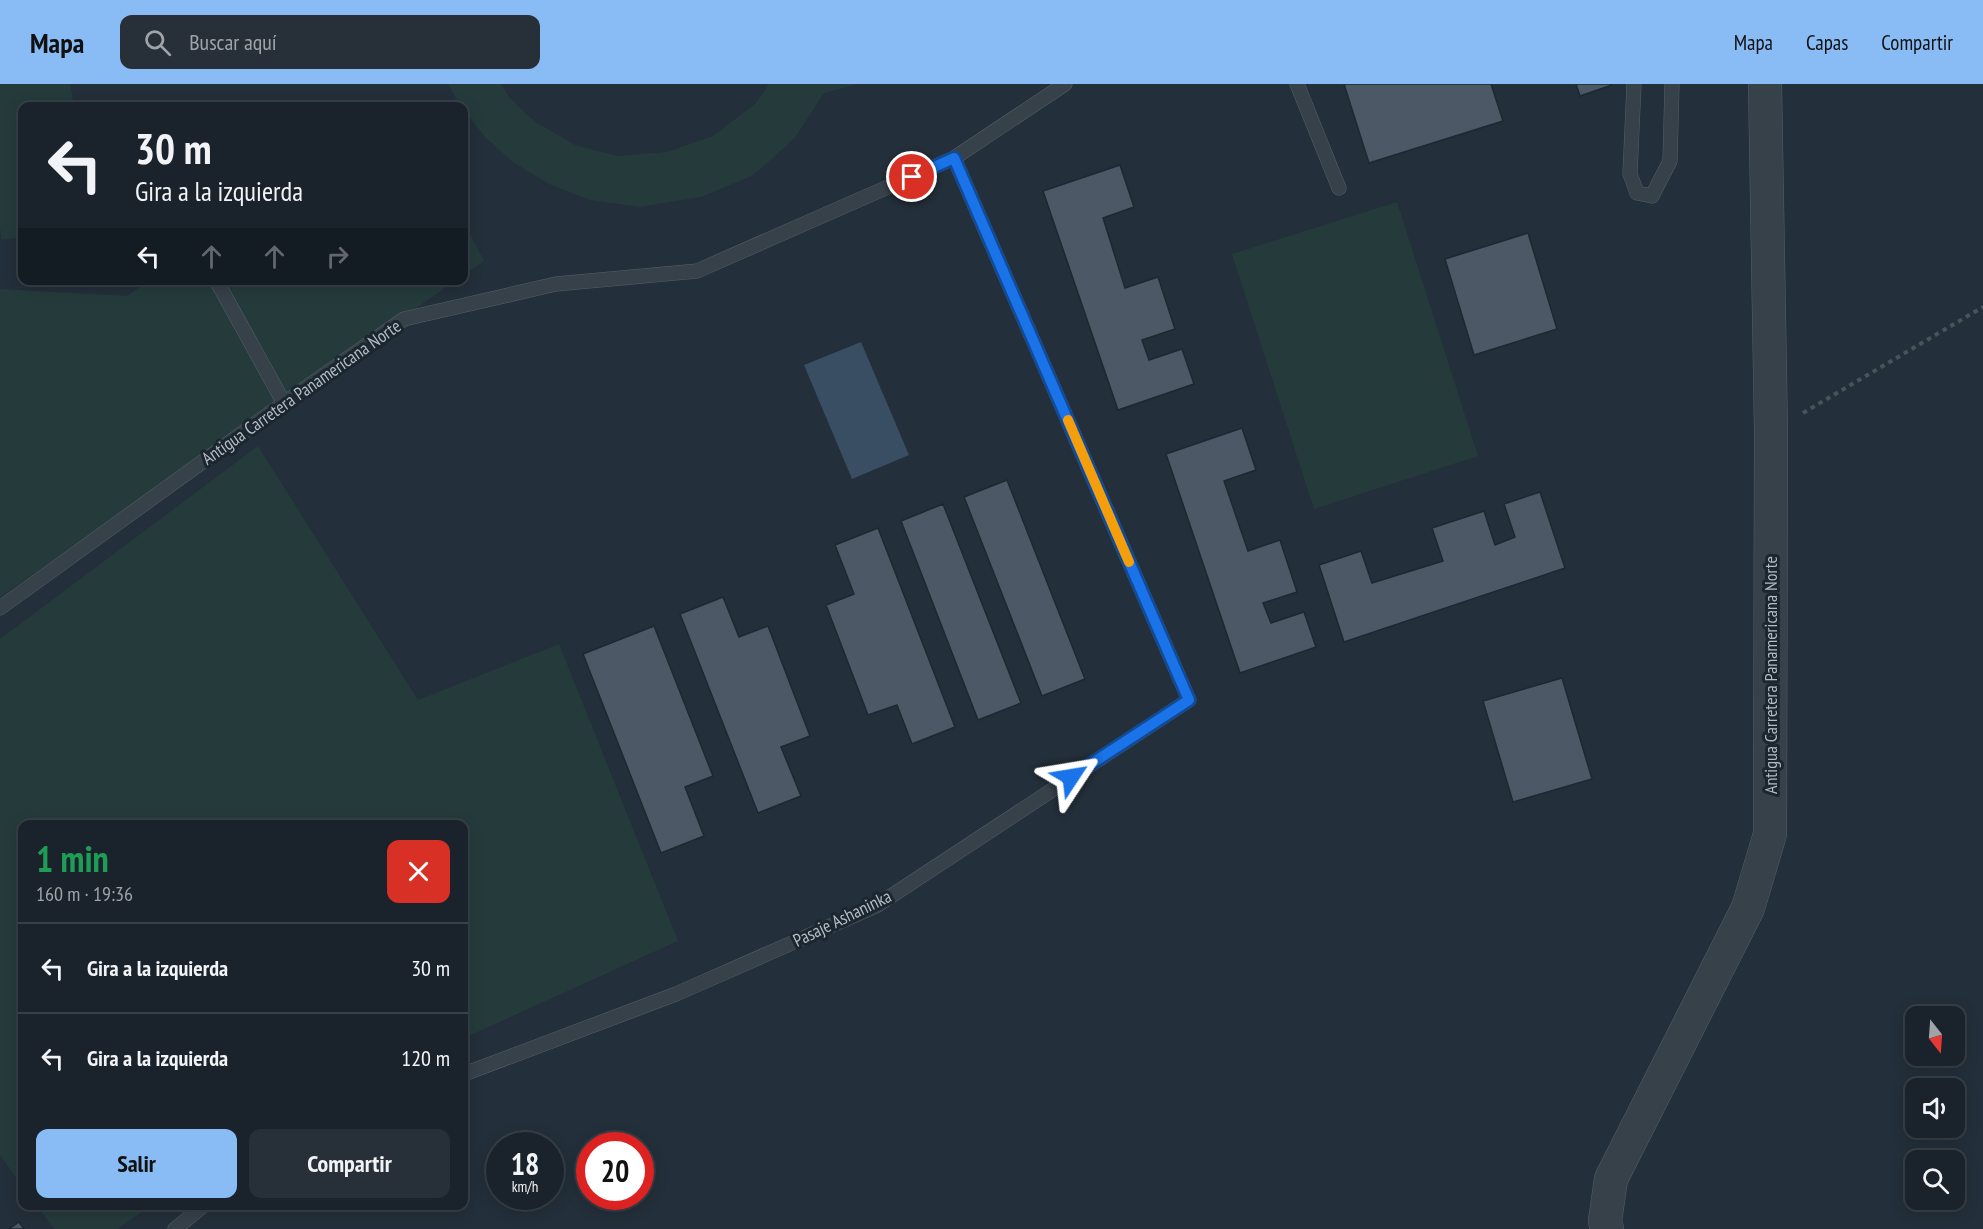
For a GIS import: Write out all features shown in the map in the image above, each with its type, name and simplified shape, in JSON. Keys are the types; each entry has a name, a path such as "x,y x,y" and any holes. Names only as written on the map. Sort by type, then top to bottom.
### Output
{"street":[{"name":"Antigua Carretera Panamericana Norte","path":"1607,1229 1605,1221 1611,1179 1748,908 1770,834 1771,432 1765,84"}],"lane":[{"name":"Antigua Carretera Panamericana Norte","path":"0,608 284,402 404,319 556,284 697,271 954,158 1065,84"},
{"path":"1298,84 1339,189"},
{"path":"1634,84 1630,174 1637,194 1652,196 1670,161 1672,84"},
{"name":"Pasaje Ashaninka","path":"468,1072 676,994 876,906 1189,700 954,158"},
{"path":"219,285 284,402"},
{"path":"175,1229 198,1210"}],"path":[{"path":"1771,432 1983,307"}],"green space":[{"path":"0,84 70,84 73,102 18,102 18,238 2,240 0,228"},
{"path":"448,84 501,84 509,97 534,121 575,145 618,156 667,152 713,136 756,103 769,84 858,84 824,93 794,139 752,176 701,197 640,207 590,200 549,184 513,162 485,137 468,115 468,102 458,102"},
{"path":"1397,202 1478,456 1314,509 1232,254"},
{"path":"468,230 484,261 468,272"},
{"path":"143,285 449,285 0,597 0,289 127,296"},
{"path":"258,446 418,700 559,644 678,941 468,1036 468,820 18,820 18,1180 0,1155 0,639"},
{"path":"40,1210 145,1210 117,1229 54,1229"}],"water":[{"path":"861,342 909,455 852,479 804,365"}],"building":[{"path":"1344,84 1491,84 1503,121 1369,163"},
{"path":"1576,84 1612,84 1612,85 1580,96"},
{"path":"1120,165 1134,207 1103,218 1125,288 1158,277 1175,329 1142,340 1149,360 1182,349 1194,384 1118,410 1043,191"},
{"path":"1528,233 1557,329 1474,355 1445,259"},
{"path":"1242,428 1256,470 1224,481 1248,551 1280,540 1297,592 1263,603 1271,623 1304,612 1316,647 1240,673 1166,454"},
{"path":"1007,480 1085,679 1042,696 964,497"},
{"path":"1540,492 1565,568 1344,642 1319,565 1361,551 1372,583 1443,561 1432,528 1484,511 1495,545 1515,537 1504,504"},
{"path":"943,504 1021,703 978,720 901,521"},
{"path":"878,528 955,727 912,744 897,705 868,715 826,605 854,594 835,545"},
{"path":"723,597 739,637 768,626 810,736 781,747 801,796 758,813 680,614"},
{"path":"654,626 713,776 685,787 704,836 661,853 583,654"},
{"path":"1562,678 1592,779 1513,802 1483,701"},
{"path":"19,1222 24,1229 9,1229"}],"slow traffic":[{"path":"1068,420 1129,562"}],"route":[{"path":"912,177 954,158 1189,700 1071,777"}]}
